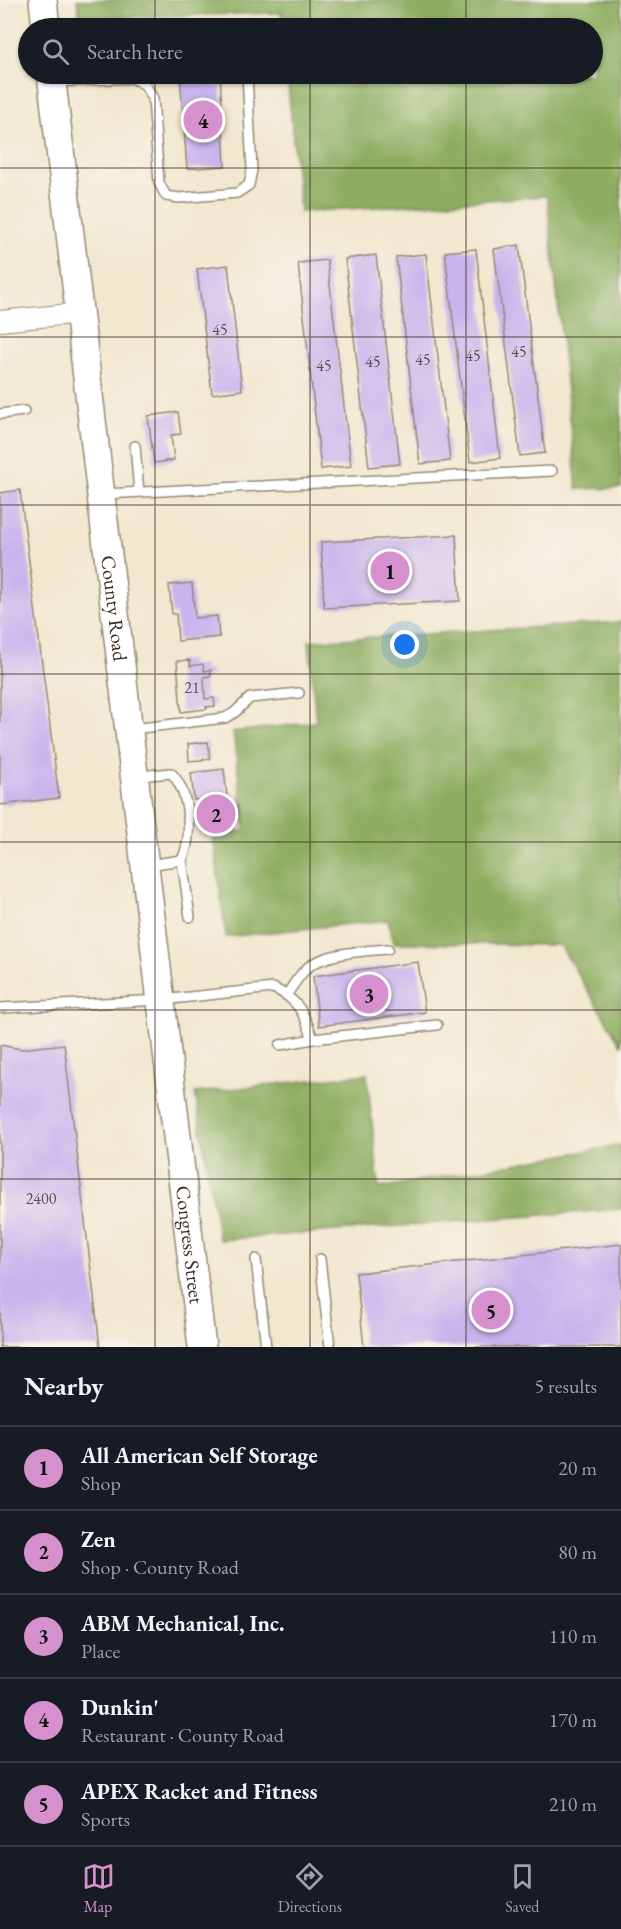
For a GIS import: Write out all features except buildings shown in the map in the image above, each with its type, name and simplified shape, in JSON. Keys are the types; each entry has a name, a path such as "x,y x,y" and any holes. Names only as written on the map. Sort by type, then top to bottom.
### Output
{"main road":[{"path":"43,0 45,18"},
{"name":"County Road","path":"53,84 179,1143"},
{"name":"Congress Street","path":"179,1143 202,1347"}],"street":[{"path":"0,321 80,313"}],"lane":[{"path":"144,84 153,98 159,183 166,196 179,198 237,193 249,185 252,170 248,84"},
{"path":"0,414 24,411"},
{"path":"135,446 140,492"},
{"path":"102,494 552,471"},
{"path":"130,729 225,718 250,698 299,693"},
{"path":"135,777 171,773 180,781 184,792 189,835 188,849 182,860 189,917"},
{"path":"146,866 182,860"},
{"path":"287,994 300,976 315,962 340,955 388,949"},
{"path":"0,1008 162,1000 273,988 287,994 302,1010 313,1039"},
{"path":"280,1045 437,1025"},
{"path":"320,1258 330,1347"},
{"path":"256,1259 266,1347"}],"green space":[{"path":"77,0 621,0 621,488 577,489 547,196 300,212 288,84 603,84 603,18 282,18 281,13 80,18"},
{"path":"621,622 621,1045 560,945 394,943 388,920 226,937 213,837 245,830 233,732 316,722 309,641"},
{"path":"367,1074 379,1188 621,1145 621,1209 219,1240 195,1093"}],"place":[{"name":"Dunkin'","path":"203,120"},
{"name":"All American Self Storage","path":"390,571"},
{"name":"Zen","path":"216,814"},
{"name":"ABM Mechanical, Inc.","path":"369,994"},
{"name":"APEX Racket and Fitness","path":"491,1310"}]}
